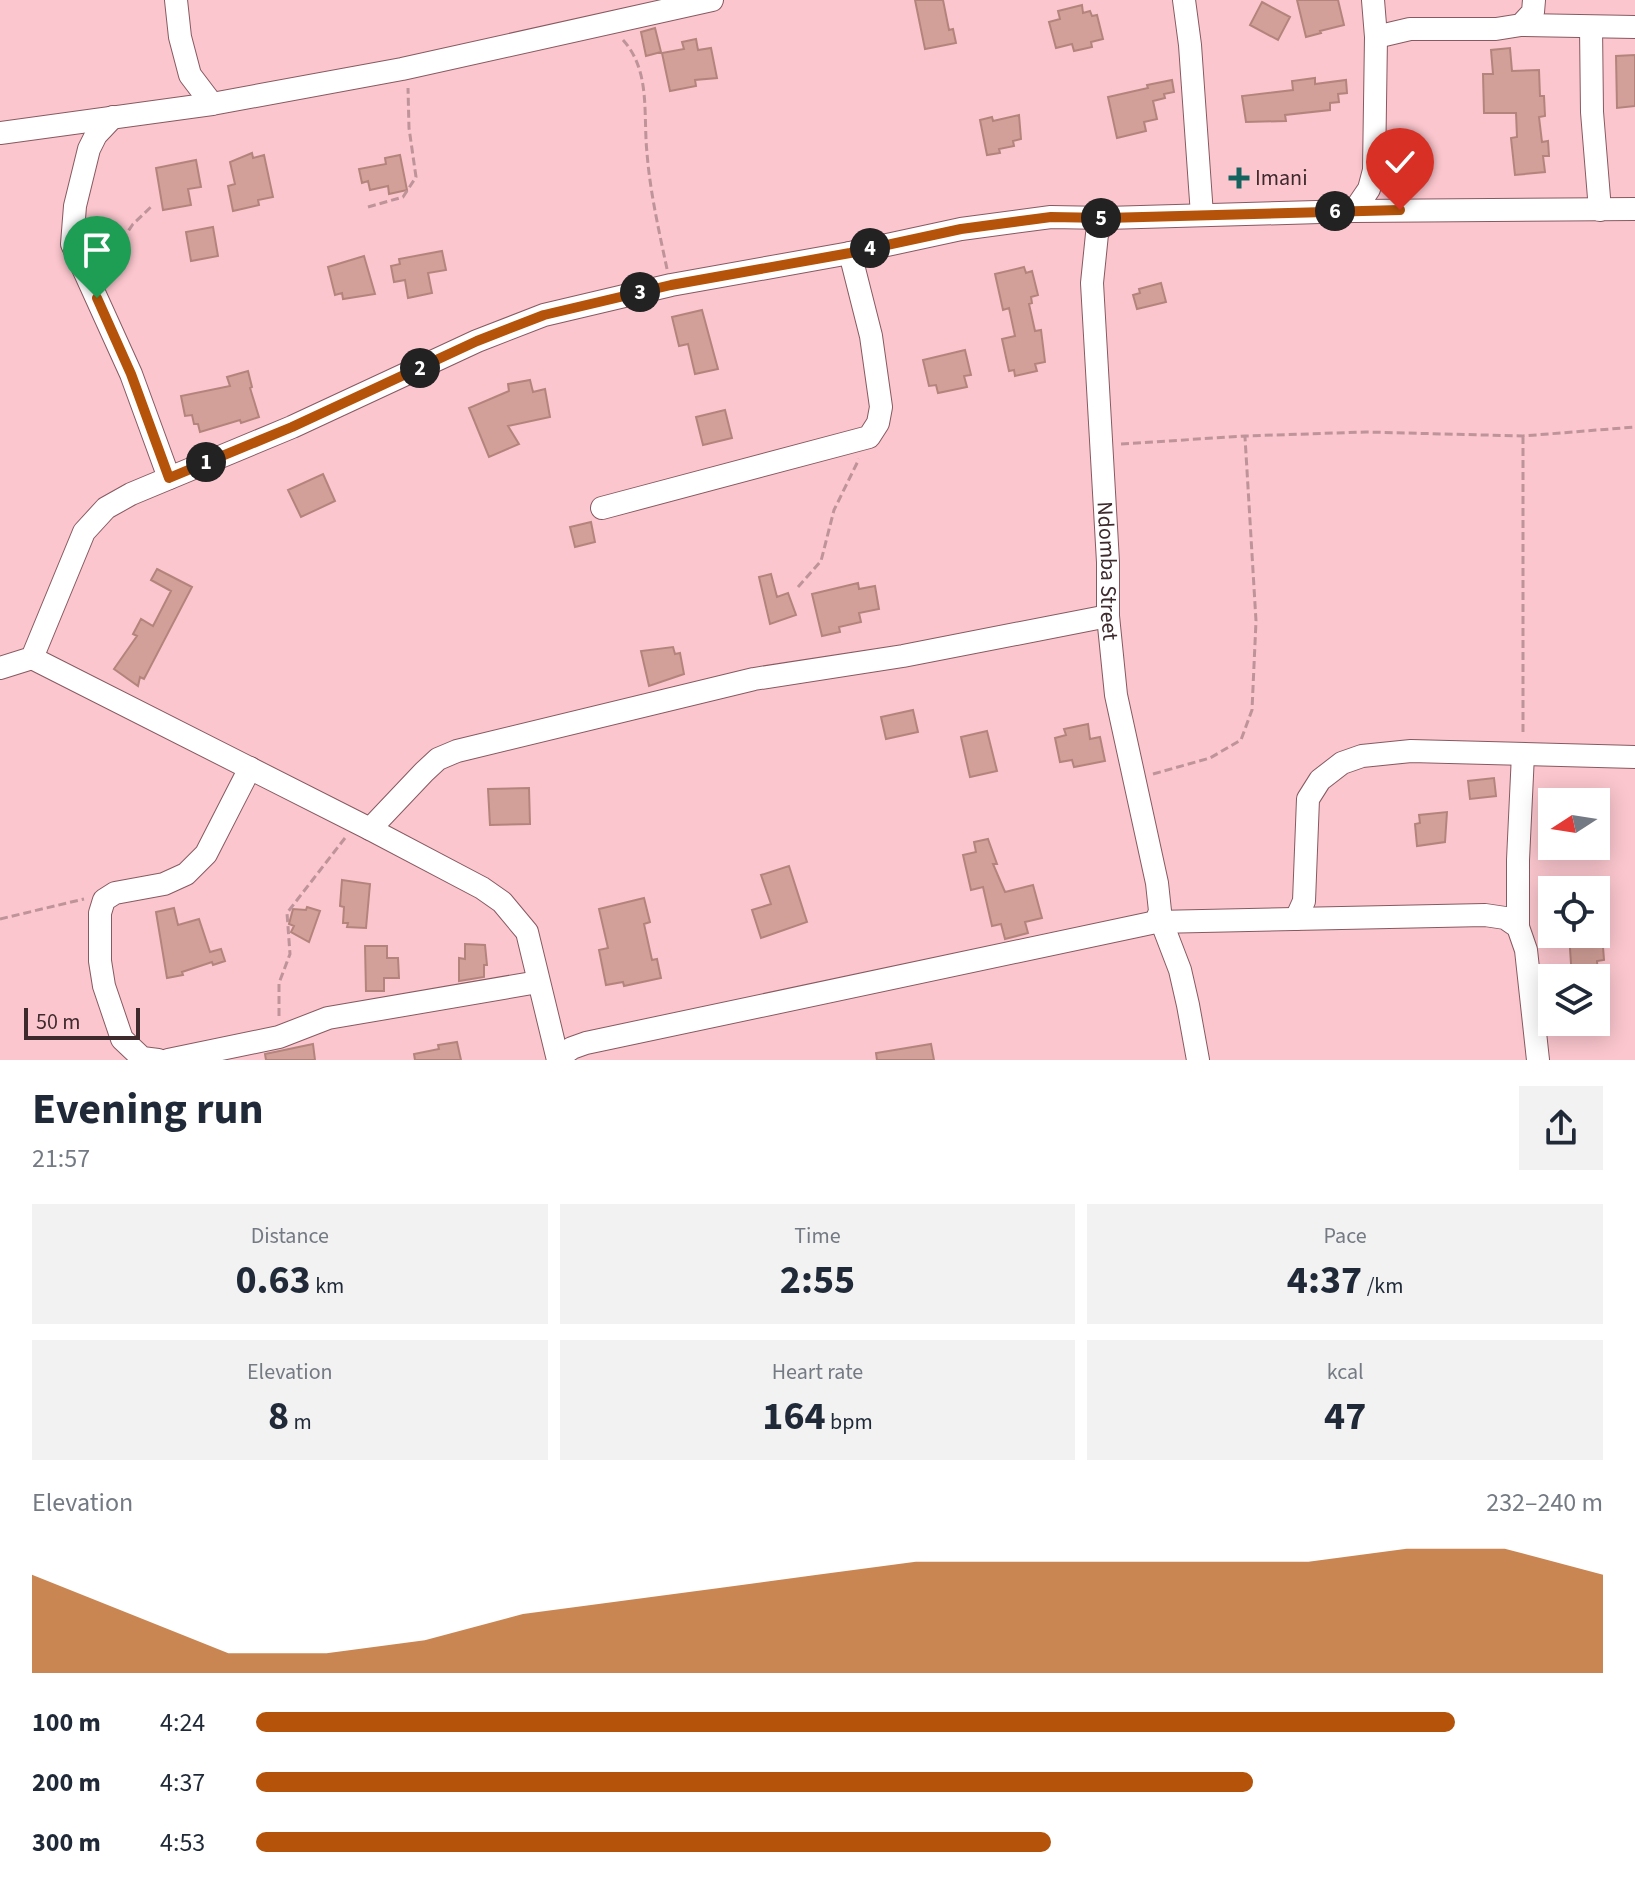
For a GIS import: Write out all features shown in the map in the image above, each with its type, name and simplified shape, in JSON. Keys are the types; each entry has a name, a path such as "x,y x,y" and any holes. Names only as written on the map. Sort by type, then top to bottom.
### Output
{"street":[{"path":"176,0 180,37 190,75 212,104"},
{"path":"0,133 212,104 402,69 712,0"},
{"path":"1184,0 1202,215"},
{"path":"1354,211 1369,189 1374,170 1376,37 1373,0"},
{"path":"1521,25 1533,12 1534,0"},
{"path":"1376,37 1410,29 1496,29 1521,25 1635,27"},
{"path":"1591,27 1592,112 1600,210"},
{"path":"113,117 96,135 89,149 75,206 72,244 131,374 169,478"},
{"path":"32,658 84,532 106,508 131,494 292,427 477,341 544,315 671,285 850,253 961,229 1051,217 1635,209"},
{"name":"Ndomba Street","path":"1106,218 1097,234 1092,283 1108,562 1108,616 1116,695 1157,883 1159,923"},
{"path":"602,508 869,437 878,423 881,407 871,336 850,253"},
{"path":"363,825 438,759 457,751 754,679 903,656 1108,616"},
{"path":"0,668 32,658 363,825 482,888 502,902 527,932 558,1059 572,1048 586,1043 1159,923 1485,915 1505,918 1518,927"},
{"path":"1296,919 1304,901 1308,799 1320,780 1342,763 1362,756 1411,751 1635,757"},
{"path":"1523,754 1518,927 1526,950 1538,1060"},
{"path":"158,1060 142,1058 123,1049 104,986 100,961 100,913 104,900 115,893 164,884 186,874 206,854 250,768"},
{"path":"1159,923 1183,981 1198,1060"},
{"path":"168,1060 279,1037 328,1018 538,982"}],"path":[{"path":"607,23 632,51 644,83 647,153 657,222 671,285"},
{"path":"368,207 403,197 416,177 409,128 408,88 402,69"},
{"path":"97,298 105,265 133,224 153,205"},
{"path":"1101,445 1366,432 1523,436 1635,427"},
{"path":"1134,780 1221,752 1241,740 1252,710 1256,621 1245,436"},
{"path":"1523,436 1523,754"},
{"path":"798,587 821,561 834,510 869,437"},
{"path":"279,1037 279,983 290,954 287,913 363,825"},
{"path":"0,919 115,893"}],"building":[{"path":"915,0 943,0 949,30 953,29 956,43 925,49"},
{"path":"1297,0 1338,0 1344,25 1306,37"},
{"path":"1262,2 1290,17 1278,40 1250,25"},
{"path":"1082,5 1083,13 1090,11 1092,16 1097,15 1103,39 1091,42 1092,47 1074,51 1072,44 1056,48 1049,22 1060,19 1058,11"},
{"path":"655,28 661,52 646,56 641,32"},
{"path":"696,39 698,50 711,48 717,78 695,80 696,86 670,91 662,53 684,49 682,42"},
{"path":"1510,48 1512,71 1539,70 1545,116 1539,117 1542,142 1548,141 1549,156 1543,156 1545,172 1515,175 1511,138 1517,137 1516,113 1484,113 1483,74 1493,74 1491,50"},
{"path":"1635,55 1635,106 1617,108 1616,56"},
{"path":"1315,78 1315,84 1346,80 1347,93 1338,94 1339,102 1330,103 1330,110 1285,115 1286,121 1246,122 1242,96 1293,90 1292,81"},
{"path":"1172,80 1174,92 1153,101 1157,119 1144,122 1146,131 1117,138 1108,97"},
{"path":"1019,115 1021,139 1013,141 1014,146 999,149 1000,153 987,155 980,120 992,117 993,121"},
{"path":"252,153 253,158 264,155 273,197 258,200 259,205 233,211 228,186 235,184 230,162"},
{"path":"400,155 407,190 389,194 388,186 370,190 368,181 362,183 359,169 386,164 385,158"},
{"path":"196,160 201,187 188,189 191,205 163,210 156,168"},
{"path":"213,227 218,256 191,261 186,232"},
{"path":"442,251 446,270 428,273 432,293 408,298 405,280 394,282 391,266 400,264 399,259"},
{"path":"364,256 375,294 343,299 342,293 335,295 328,267"},
{"path":"1024,267 1026,273 1032,271 1038,295 1031,297 1032,303 1029,304 1035,331 1041,330 1045,362 1035,364 1037,371 1015,376 1014,370 1009,371 1002,339 1015,336 1009,308 1003,310 995,274"},
{"path":"1161,283 1166,302 1137,309 1133,295 1140,293 1139,289"},
{"path":"702,310 718,369 695,374 688,344 679,346 672,317"},
{"path":"965,350 971,375 964,376 967,387 938,393 936,385 929,386 923,360"},
{"path":"248,371 259,417 200,432 192,415 185,416 181,396 230,386 227,377"},
{"path":"530,380 533,392 545,389 550,417 508,426 519,444 489,457 469,408 509,391 508,384"},
{"path":"725,410 732,438 703,445 696,417"},
{"path":"323,474 335,501 301,517 288,490"},
{"path":"591,522 595,542 575,547 570,527"},
{"path":"157,569 192,587 144,679 140,677 138,686 114,669 137,636 133,634 141,619 153,626 171,591 151,580"},
{"path":"771,574 777,597 788,593 796,615 770,624 759,577"},
{"path":"858,583 859,589 875,586 879,609 859,613 861,622 839,627 840,632 822,636 812,594"},
{"path":"673,647 675,654 680,653 684,674 649,686 641,651"},
{"path":"913,710 918,732 886,739 881,717"},
{"path":"1088,724 1090,739 1100,737 1105,761 1074,767 1072,760 1060,762 1055,738 1066,735 1064,729"},
{"path":"987,731 997,771 970,777 961,737"},
{"path":"1494,778 1496,796 1470,799 1468,781"},
{"path":"529,788 530,824 490,825 488,789"},
{"path":"1447,812 1445,842 1417,846 1415,824 1420,823 1419,815"},
{"path":"988,839 997,864 993,864 1005,892 1033,885 1042,918 1025,922 1028,933 1005,939 1001,924 992,926 983,887 971,890 963,855 976,852 974,842"},
{"path":"789,866 807,922 761,938 752,910 771,904 761,875"},
{"path":"342,880 370,884 366,928 347,927 348,923 343,923 344,907 340,906"},
{"path":"644,898 650,922 644,924 652,960 657,959 661,978 624,986 623,982 606,985 599,950 608,948 599,909"},
{"path":"307,907 320,911 309,942 291,932 294,926 289,924 293,909 306,910"},
{"path":"174,908 178,925 199,919 210,952 221,949 225,961 213,965 212,962 182,972 183,975 167,978 156,912"},
{"path":"465,944 485,945 487,965 484,965 484,977 459,981 459,958 465,959"},
{"path":"365,946 387,946 387,958 398,958 399,978 384,978 384,991 366,991"},
{"path":"1570,948 1603,948 1604,960 1597,961 1597,964 1571,964"},
{"path":"457,1042 461,1060 415,1060 414,1054"},
{"path":"313,1044 315,1060 266,1060 265,1054"},
{"path":"931,1044 934,1060 877,1060 876,1053"}],"place":[{"name":"Imani","path":"1239,178"}],"route":[{"path":"97,298 131,374 169,478 292,427 477,341 544,315 671,285 850,253 961,229 1051,217 1400,210"}]}
